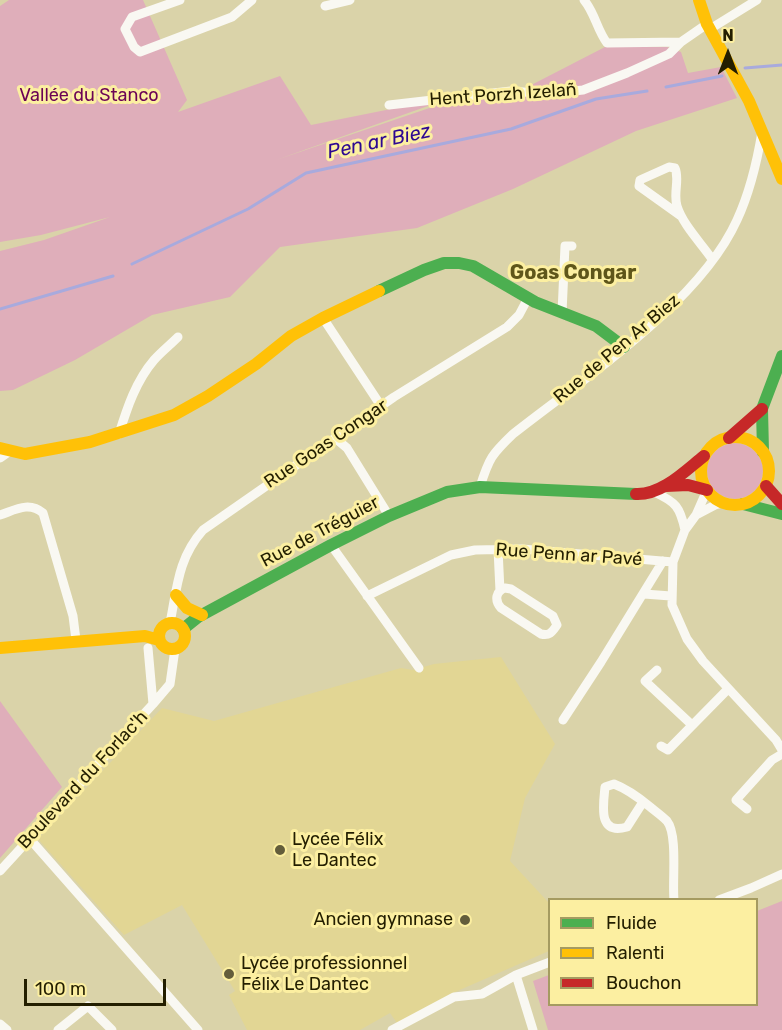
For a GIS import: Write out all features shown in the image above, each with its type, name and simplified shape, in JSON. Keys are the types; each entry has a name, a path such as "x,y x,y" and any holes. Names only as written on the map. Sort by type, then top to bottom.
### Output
{"main road":[{"path":"699,0 709,27 745,93 782,179"},
{"path":"3,452 26,454 90,442 174,415 208,396 256,364 291,336 323,318 424,270 444,263 459,262 473,266 528,298 596,326 624,347"},
{"path":"763,452 762,409 782,356"},
{"path":"659,489 704,456 711,447 729,438 762,409"},
{"path":"729,438 748,440 763,452 768,460 766,486 760,494 743,504"},
{"path":"704,456 701,474 707,490 723,503 743,504 782,514"},
{"name":"Rue de Tréguier","path":"183,628 202,615 331,545 438,494 480,487 630,494 688,484 707,490"},
{"path":"766,486 782,504"},
{"path":"176,595 184,606 202,615"},
{"path":"0,648 145,636 159,640 164,647 175,649 183,643 185,636 183,628 170,623 161,628 159,640"}],"street":[{"path":"180,0 132,17 125,29 134,47 140,52 232,18 252,0"},
{"path":"325,6 350,0"},
{"path":"584,0 591,9 600,34 607,43 681,42"},
{"name":"Hent Porzh Izelañ","path":"389,105 511,91 547,94 583,90 669,54 681,42 757,0"},
{"name":"Rue de Pen Ar Biez","path":"480,487 488,462 497,449 676,303 712,259 736,221 745,200 758,157 762,132"},
{"path":"681,216 675,196 677,173 675,168 669,167 640,180 639,186 681,216 712,259"},
{"path":"562,312 565,246 572,246"},
{"name":"Rue Goas Congar","path":"170,623 184,558 192,542 203,530 381,406 507,327 519,315 528,298"},
{"path":"323,318 381,406"},
{"path":"119,434 130,400 139,383 153,362 178,337"},
{"path":"334,438 347,448 389,516"},
{"path":"659,489 681,512 685,530"},
{"path":"563,720 644,594 668,561 696,515 707,490"},
{"path":"696,515 723,503"},
{"path":"0,515 27,506 36,507 43,513 73,616 76,640"},
{"path":"331,545 419,668"},
{"path":"498,549 500,591 496,598 501,608 541,634 547,635 557,625 554,616 511,589 505,588 500,591"},
{"name":"Rue Penn ar Pavé","path":"367,596 452,555 475,550 498,549 668,561"},
{"path":"668,561 672,606 687,639 728,689 776,740 782,752 736,800 747,809"},
{"path":"644,594 671,596"},
{"name":"Boulevard du Forlac'h","path":"0,871 153,704 148,648"},
{"name":"Boulevard du Forlac'h","path":"153,704 170,684 175,649"},
{"path":"657,670 645,681 692,724"},
{"path":"661,746 668,750 728,689"},
{"path":"643,802 627,827 617,829 608,826 604,818 605,788 614,784 624,788 643,802 667,821 671,828 674,898"},
{"path":"29,838 198,1030"},
{"path":"724,898 782,874"},
{"path":"392,1030 454,997 482,994 516,975 548,962"},
{"path":"516,975 533,1030"},
{"path":"60,1030 88,1006 112,1030"},
{"path":"0,1024 7,1030"}],"shaded area":[{"name":"Lycée Félix Le Dantec","path":"501,657 555,744 525,798 510,861 548,902 548,951 455,992 397,1023 390,1013 360,1030 247,1030 229,995 235,991 182,905 124,935 38,839 162,708 214,721 401,668 413,670 434,664"}],"green space":[{"name":"Vallée du Stanco","path":"9,0 143,0 187,100 178,112 280,76 311,125 456,96 276,160 459,98 508,97 605,47 667,47 681,52 688,73 721,67 737,98 636,131 513,189 417,228 280,247 230,297 152,315 75,360 13,390 0,391 0,251 44,240 110,217 41,235 0,242 0,6"},
{"path":"735,443 746,445 755,451 761,460 763,471 761,482 755,491 746,497 735,499 724,497 715,491 709,482 707,471 709,460 715,451 724,445"},
{"path":"0,701 62,787 0,858"},
{"path":"782,901 782,1030 548,1030 533,981 548,975 548,1006 758,1006 758,911"}],"waterway":[{"name":"Pen ar Biez","path":"745,68 782,65"},
{"name":"Pen ar Biez","path":"666,87 722,76"},
{"name":"Pen ar Biez","path":"132,264 248,209 306,173 511,129 596,99 647,91"},
{"name":"Pen ar Biez","path":"0,309 113,276"}],"traffic: fast":[{"path":"379,291 444,263 473,266 535,302 596,326 624,347"},
{"path":"763,452 762,409 782,356"},
{"path":"183,629 198,617 331,545 389,516 447,492 480,487 636,494"},
{"path":"743,504 782,514"}],"traffic: slow":[{"path":"699,0 707,24 749,101 782,179"},
{"path":"0,448 25,454 90,442 174,415 208,396 256,364 291,336 379,291"},
{"path":"735,437 748,440 759,447 766,458 769,471 766,484 759,495 748,502 735,505 722,502 711,495 704,484 701,471 704,458 711,447 722,440 735,437"},
{"path":"176,595 187,608 202,615"},
{"path":"172,623 181,627 185,636 181,645 172,649 163,645 159,636 163,627 172,623"},
{"path":"0,648 145,636 159,640"}],"traffic: jam":[{"path":"729,438 762,409"},
{"path":"636,494 655,491 664,486 704,456"},
{"path":"666,486 688,485 707,490"},
{"path":"766,486 782,504"}],"place":[{"name":"Lycée Félix Le Dantec","path":"280,850"},
{"name":"Ancien gymnase","path":"465,920"},
{"name":"Lycée professionnel Félix Le Dantec","path":"229,974"}],"district":[{"name":"Goas Congar","path":"573,273"}]}
